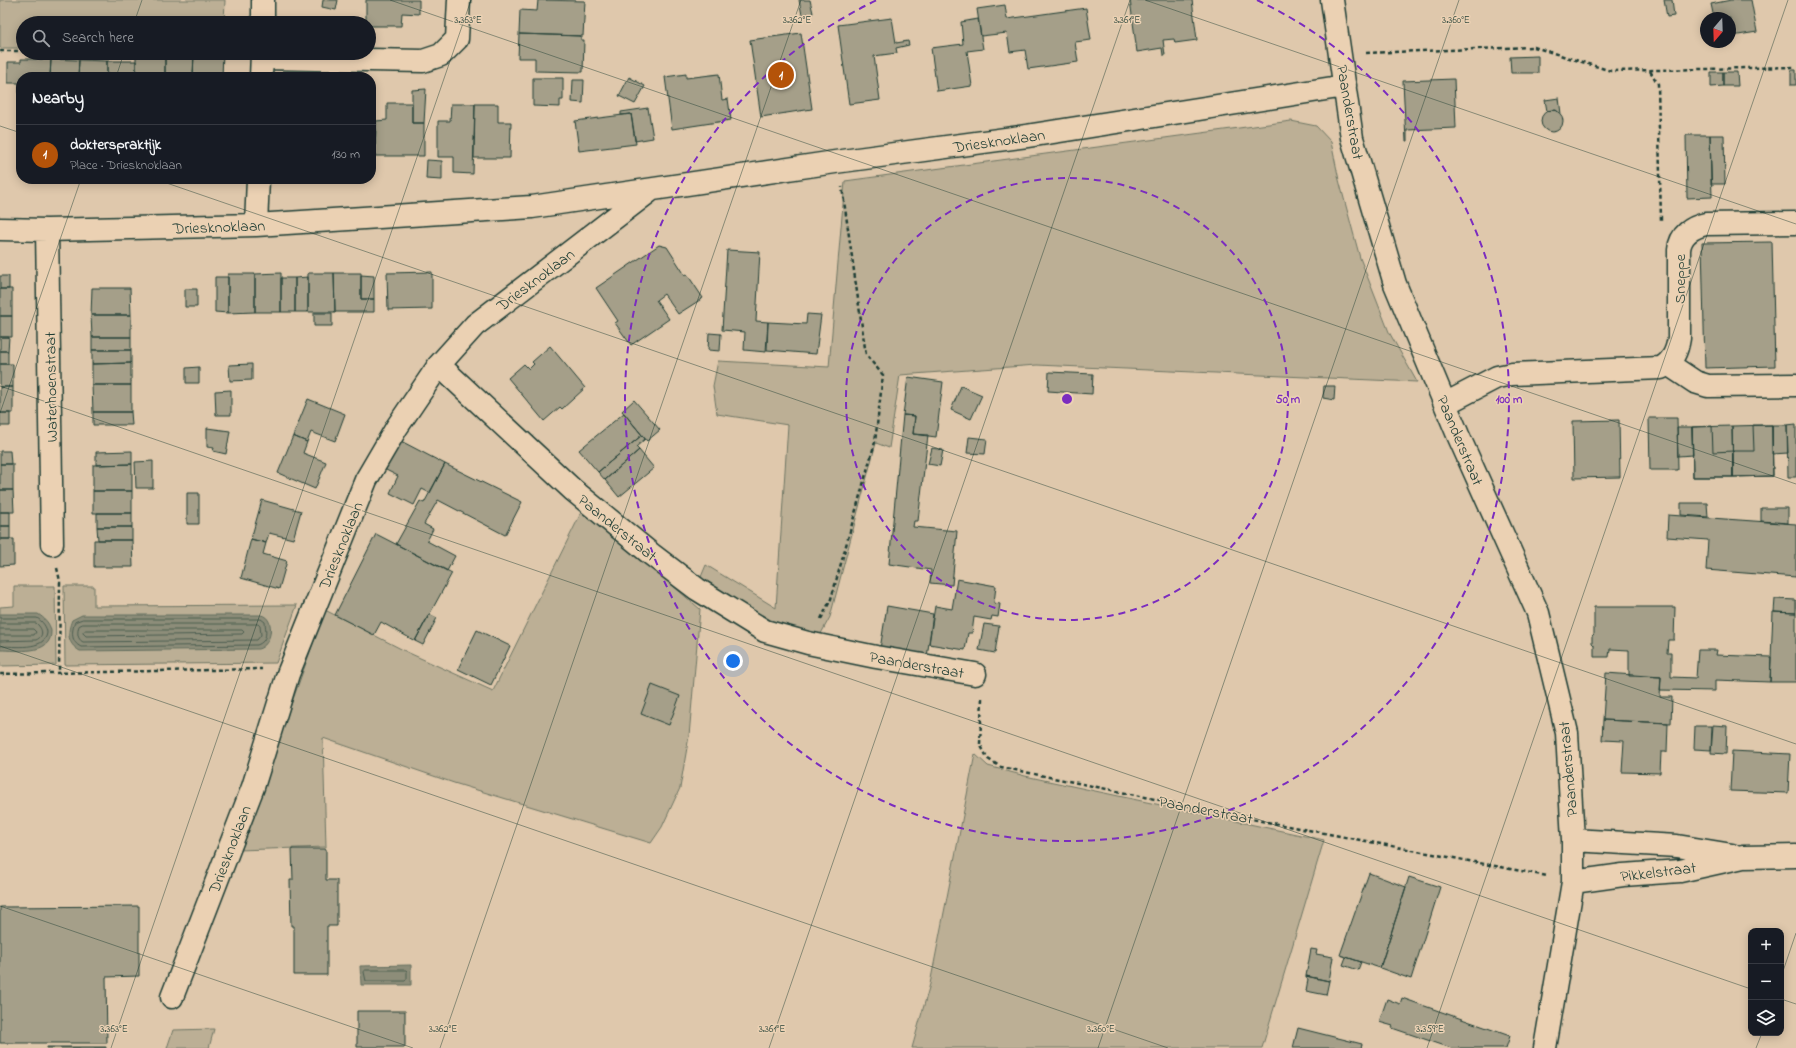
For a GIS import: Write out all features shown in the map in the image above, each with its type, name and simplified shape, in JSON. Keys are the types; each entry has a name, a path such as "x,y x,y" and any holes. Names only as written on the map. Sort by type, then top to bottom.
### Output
{"street":[{"path":"262,16 263,0"},
{"path":"261,63 423,61 441,55 457,39 459,0"},
{"name":"Paanderstraat","path":"1332,0 1352,138 1395,284 1445,404 1538,613 1567,733 1573,840 1573,882 1545,1048"},
{"name":"Driesknoklaan","path":"0,229 47,230 256,225 532,207 835,162 1027,136 1345,86"},
{"path":"256,225 258,184"},
{"name":"Driesknoklaan","path":"172,997 253,787 288,674 366,480 397,427 439,365 475,325 652,189"},
{"name":"Sneppe","path":"1668,364 1678,350 1680,338 1679,245 1688,231 1695,226 1706,224 1796,223"},
{"name":"Waterhoenstraat","path":"47,230 52,544"},
{"path":"1445,404 1497,377 1512,374 1655,369 1661,368 1668,364 1695,382 1708,386 1796,385"},
{"name":"Paanderstraat","path":"439,365 573,490 651,554 697,589 765,631 808,643 876,657 975,674"},
{"name":"Pikkelstraat","path":"1573,840 1677,846 1743,857 1796,856"},
{"name":"Pikkelstraat","path":"1573,882 1623,875 1680,870 1743,857"}],"path":[{"path":"1340,49 1367,54 1534,48 1611,71 1796,68"},
{"path":"0,51 16,51"},
{"path":"1650,71 1658,84 1661,234 1679,250"},
{"path":"808,643 831,599 875,442 883,375 866,355 844,194 835,162"},
{"path":"52,544 60,581 59,674"},
{"path":"0,674 59,674 272,668 288,674"},
{"name":"Paanderstraat","path":"975,674 981,686 982,709 980,744 988,759 1001,768 1573,882"}],"shaded area":[{"path":"0,0 225,0 224,16 16,16 16,48 0,48"},
{"path":"1291,121 1316,126 1331,142 1339,180 1360,258 1389,332 1417,382 1037,365 900,375 889,448 876,443 830,617 817,641 795,637 698,584 706,565 776,608 788,425 717,414 713,386 718,361 829,367 845,181"},
{"path":"583,509 700,609 689,736 680,788 662,827 651,843 454,783 323,738 326,847 239,850 325,610 409,653 493,691"},
{"path":"14,586 55,586 56,665 0,666 0,607 14,606"},
{"path":"64,586 94,586 94,606 297,605 276,663 65,665"},
{"path":"975,754 988,766 1025,776 1324,840 1262,1048 912,1048 930,984"},
{"path":"214,1029 209,1048 167,1048 173,1030"}],"water":[{"path":"0,614 38,614 48,623 51,631 50,639 46,645 32,650 0,650"},
{"path":"82,615 261,615 266,617 269,621 270,632 266,643 263,647 258,649 80,651 70,641 69,629 72,620"},
{"path":"411,965 411,985 361,985 360,966"}],"building":[{"path":"323,0 338,0 336,10 322,7"},
{"path":"366,0 419,0 419,14 402,13 401,26 376,26 376,16 366,16"},
{"path":"538,0 585,1 583,36 519,34 520,10 537,11"},
{"path":"799,0 810,0 813,13 802,15"},
{"path":"1130,0 1192,0 1197,40 1175,43 1174,39 1163,40 1165,55 1163,55 1162,48 1137,52"},
{"path":"1664,0 1672,0 1674,16 1667,17"},
{"path":"1731,0 1751,0 1757,32 1736,35 1736,12 1713,12 1711,4"},
{"path":"1005,5 1007,19 1086,8 1091,40 1075,42 1078,62 1028,69 1025,50 1010,52 1007,33 981,36 977,9"},
{"path":"892,18 896,43 908,41 909,45 896,48 897,53 874,56 880,100 849,104 838,25"},
{"path":"978,19 983,49 967,51 972,86 937,91 931,48 963,44 961,22"},
{"path":"801,33 812,109 761,117 750,40"},
{"path":"519,34 581,36 581,40 584,40 583,72 535,71 535,58 518,58"},
{"path":"1538,56 1538,73 1511,73 1510,57"},
{"path":"21,60 51,60 50,72 16,72 16,83 8,83 8,62 21,62"},
{"path":"51,60 79,60 78,72 50,72"},
{"path":"79,60 107,61 107,72 78,72"},
{"path":"136,60 165,60 165,72 136,72"},
{"path":"165,60 194,60 193,72 165,72"},
{"path":"194,60 223,60 222,72 193,72"},
{"path":"107,61 136,61 136,72 107,72"},
{"path":"1791,70 1796,70 1796,85 1791,85"},
{"path":"1711,72 1723,72 1723,86 1711,87"},
{"path":"1723,72 1737,72 1738,86 1723,86"},
{"path":"686,74 686,78 719,74 722,100 728,99 731,120 672,129 665,77"},
{"path":"629,77 645,86 635,104 619,96"},
{"path":"533,78 563,78 563,100 560,100 560,107 533,106"},
{"path":"1454,79 1456,128 1407,130 1406,141 1403,81"},
{"path":"573,80 584,80 583,103 572,102"},
{"path":"426,89 424,123 412,123 412,90"},
{"path":"1559,98 1561,114 1556,110 1547,111 1545,100"},
{"path":"387,103 412,103 412,123 424,123 424,156 376,156 376,121 387,120"},
{"path":"451,104 475,104 473,174 454,173 454,157 438,157 438,121 450,121"},
{"path":"475,104 498,104 498,122 511,122 510,158 474,158"},
{"path":"648,108 653,138 635,141 631,114 621,115 621,112"},
{"path":"1552,110 1560,113 1563,121 1560,129 1552,132 1544,129 1541,121 1544,113"},
{"path":"631,114 636,144 579,151 575,121"},
{"path":"1686,135 1710,135 1712,197 1687,198"},
{"path":"1710,135 1724,135 1725,184 1711,184"},
{"path":"427,160 442,161 442,180 426,179"},
{"path":"1772,242 1775,366 1705,368 1702,243"},
{"path":"659,245 667,247 685,275 687,274 703,298 678,314 664,294 656,300 669,319 631,345 615,323 618,321 596,288"},
{"path":"727,250 760,252 756,321 768,322 766,352 744,350 745,332 722,330"},
{"path":"432,272 432,309 388,310 387,273"},
{"path":"281,273 281,312 255,312 255,274"},
{"path":"308,273 334,273 335,312 308,312"},
{"path":"334,273 361,273 361,299 374,299 374,312 335,312"},
{"path":"228,274 255,274 255,312 228,313"},
{"path":"361,275 374,276 374,299 361,299"},
{"path":"0,276 9,276 9,289 0,289"},
{"path":"215,277 228,277 228,313 215,312"},
{"path":"308,277 308,312 295,312 295,278"},
{"path":"281,278 295,278 295,312 281,312"},
{"path":"92,288 130,288 131,315 91,315"},
{"path":"0,289 12,289 12,316 0,316"},
{"path":"185,289 197,289 197,307 185,307"},
{"path":"314,313 332,313 332,326 314,326"},
{"path":"807,314 821,315 816,354 767,350 768,322 806,324"},
{"path":"91,315 131,315 131,337 92,337"},
{"path":"0,316 12,316 12,337 0,337"},
{"path":"709,333 721,334 720,351 708,350"},
{"path":"0,337 9,337 8,351 0,351"},
{"path":"92,337 131,337 131,350 92,350"},
{"path":"550,346 585,388 562,409 560,407 544,421 508,378 524,364 529,369 534,364 532,362"},
{"path":"92,350 131,350 131,363 92,364"},
{"path":"0,351 8,351 8,364 0,364"},
{"path":"131,363 131,385 92,385 92,364"},
{"path":"0,364 13,364 13,387 0,387"},
{"path":"252,364 252,380 230,381 229,365"},
{"path":"199,367 199,383 186,383 186,368"},
{"path":"1049,372 1093,374 1092,394 1048,391"},
{"path":"908,377 943,382 936,437 913,434 915,416 903,415"},
{"path":"92,385 131,385 131,412 93,412"},
{"path":"961,386 982,395 971,419 951,410"},
{"path":"1324,386 1335,386 1334,400 1323,398"},
{"path":"0,387 13,387 13,413 0,413"},
{"path":"231,390 231,415 216,415 215,391"},
{"path":"308,399 345,414 335,441 311,432 307,442 293,436"},
{"path":"634,400 660,430 647,441 622,411"},
{"path":"93,412 131,412 132,425 93,425"},
{"path":"0,413 10,413 10,426 0,426"},
{"path":"624,413 642,435 598,472 579,450"},
{"path":"903,415 915,416 913,434 928,435 918,521 914,521 913,527 957,531 952,585 930,583 931,570 889,564"},
{"path":"1649,418 1677,418 1678,470 1650,470"},
{"path":"1619,420 1620,477 1574,478 1573,421"},
{"path":"1796,424 1796,477 1788,477 1787,425"},
{"path":"1753,425 1772,425 1773,476 1733,477 1733,451 1754,451"},
{"path":"1772,425 1773,476 1733,477 1732,426"},
{"path":"1772,425 1787,425 1788,453 1772,454"},
{"path":"1712,426 1713,452 1733,451 1733,477 1693,477 1692,427"},
{"path":"1732,426 1733,477 1693,477 1692,427"},
{"path":"1677,427 1692,427 1693,455 1678,456"},
{"path":"207,428 230,431 226,454 213,451 214,448 207,447"},
{"path":"642,435 645,439 636,447 639,450 605,480 598,472"},
{"path":"293,436 307,442 303,453 326,462 315,489 278,473"},
{"path":"969,437 987,439 985,454 967,453"},
{"path":"399,440 445,464 430,493 422,489 414,505 390,493 398,476 384,469"},
{"path":"932,448 943,450 940,466 928,464"},
{"path":"639,450 654,468 619,497 605,480"},
{"path":"0,451 10,451 11,464 0,464"},
{"path":"132,451 132,464 96,465 96,452"},
{"path":"153,461 153,488 136,488 135,462"},
{"path":"0,464 13,464 13,490 0,490"},
{"path":"132,464 132,491 93,491 93,465"},
{"path":"445,464 522,502 505,535 438,500 424,524 433,529 427,541 455,556 447,571 396,544 420,501 424,503"},
{"path":"0,490 13,490 14,512 0,512"},
{"path":"93,491 132,491 132,513 93,513"},
{"path":"187,493 199,493 199,524 187,524"},
{"path":"262,500 301,511 293,539 269,533 266,543 251,539"},
{"path":"1681,503 1707,503 1708,517 1681,515"},
{"path":"1761,508 1788,508 1788,523 1761,521"},
{"path":"0,512 10,512 10,526 0,526"},
{"path":"97,513 132,513 132,527 97,527"},
{"path":"1668,515 1796,524 1796,577 1706,570 1708,540 1667,537"},
{"path":"0,526 10,526 10,539 0,539"},
{"path":"97,527 132,527 132,540 98,540"},
{"path":"376,534 452,573 415,641 381,622 374,635 335,615"},
{"path":"0,539 14,539 14,565 0,566"},
{"path":"251,539 266,543 263,554 287,561 279,589 241,578"},
{"path":"94,540 132,540 133,567 94,567"},
{"path":"957,579 996,586 994,603 1000,604 998,617 992,616 991,620 974,617 972,633 968,633 965,650 929,644 935,606 952,609"},
{"path":"1775,599 1796,600 1796,613 1774,612"},
{"path":"887,606 933,614 927,657 880,649"},
{"path":"1594,607 1675,607 1674,640 1668,640 1667,653 1671,653 1671,677 1696,678 1698,650 1717,650 1716,655 1771,657 1770,682 1715,680 1715,691 1660,690 1661,677 1629,676 1629,650 1610,649 1609,657 1594,657 1592,636 1594,634"},
{"path":"1773,612 1796,613 1796,682 1770,682"},
{"path":"429,614 437,618 423,645 415,641"},
{"path":"984,624 999,626 995,653 979,650"},
{"path":"477,630 510,646 491,685 458,669"},
{"path":"1606,673 1661,677 1660,697 1672,697 1671,723 1603,720"},
{"path":"652,685 680,696 669,725 641,714"},
{"path":"1603,720 1668,723 1667,752 1661,752 1660,773 1622,772 1624,741 1602,740"},
{"path":"1713,725 1727,726 1726,754 1711,753"},
{"path":"1695,726 1712,726 1711,750 1694,749"},
{"path":"1732,751 1790,754 1788,793 1730,791"},
{"path":"292,849 326,849 326,880 337,880 337,926 327,926 327,975 294,975 294,926 291,926 290,880 293,880"},
{"path":"1369,873 1406,887 1380,968 1340,955"},
{"path":"1409,877 1440,887 1411,979 1380,968"},
{"path":"139,906 139,976 106,977 107,1043 0,1043 0,907"},
{"path":"1311,949 1317,950 1316,954 1333,957 1329,981 1306,976"},
{"path":"1346,957 1361,962 1358,970 1343,965"},
{"path":"1306,976 1329,981 1326,995 1306,991 1308,979"},
{"path":"1402,998 1510,1036 1506,1048 1451,1048 1392,1028 1393,1026 1379,1022 1387,999 1400,1004"},
{"path":"357,1011 405,1011 405,1047 357,1047"},
{"path":"1298,1028 1362,1044 1361,1048 1293,1048"},
{"path":"106,1047 106,1048 47,1048"}],"place":[{"name":"dokterspraktijk","path":"781,75"}]}
